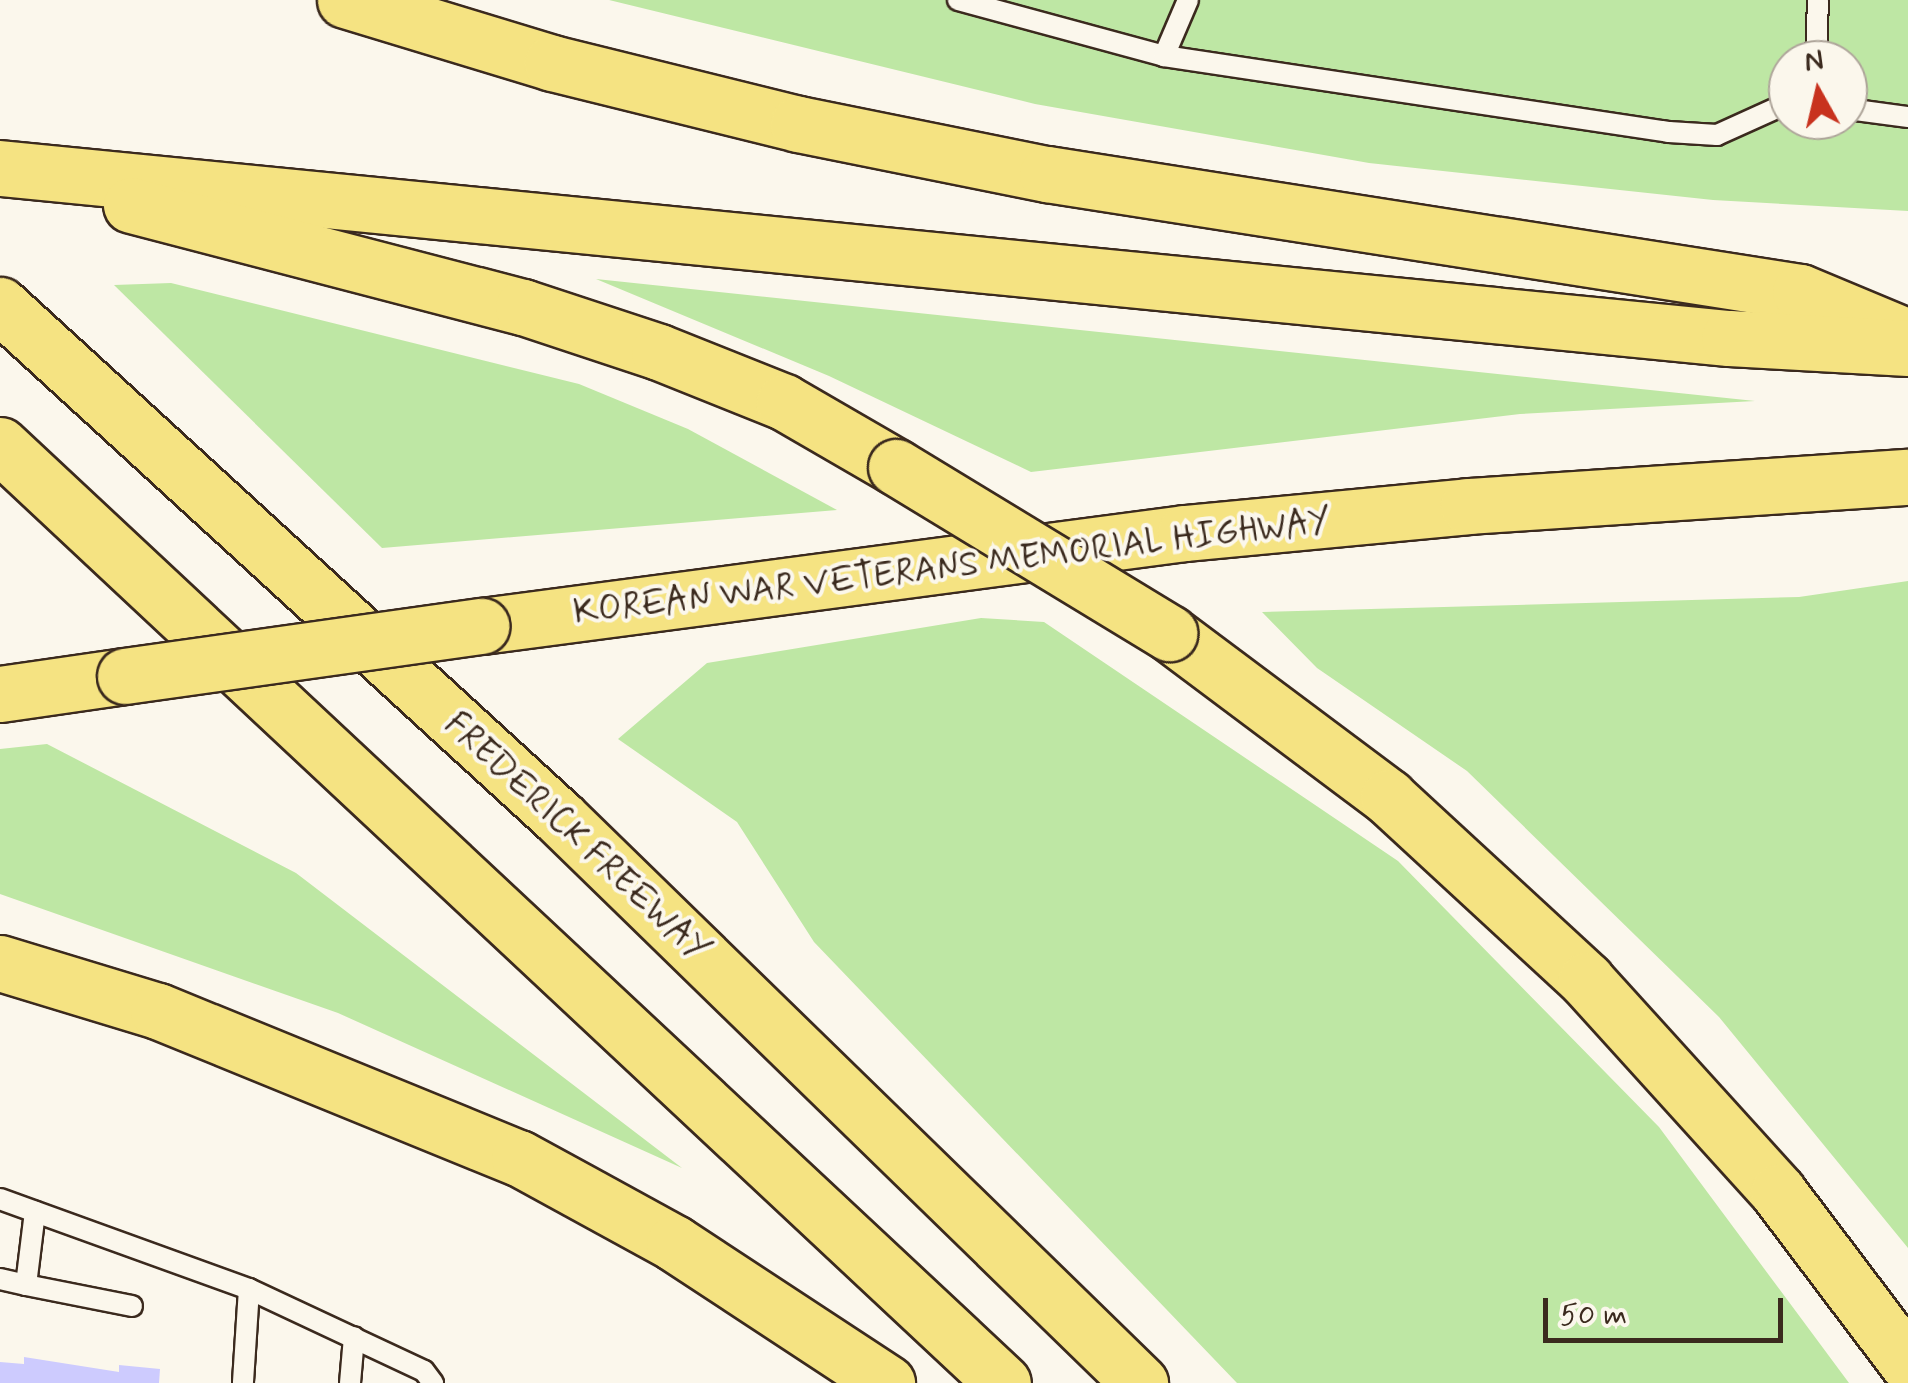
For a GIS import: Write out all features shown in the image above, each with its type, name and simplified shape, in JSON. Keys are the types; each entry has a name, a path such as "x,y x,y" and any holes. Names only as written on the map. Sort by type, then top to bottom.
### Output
{"highway":[{"path":"345,0 552,64 798,124 1066,177 1800,292 1908,337"},
{"path":"4,168 1728,338 1908,348"},
{"path":"4,168 217,230 523,307 642,346 784,402 1169,633 1388,797 1586,980 1778,1192 1908,1364"},
{"name":"FREDERICK FREEWAY","path":"0,305 560,818 1140,1383"},
{"path":"0,445 1003,1383"},
{"name":"KOREAN WAR VETERANS MEMORIAL HIGHWAY","path":"0,694 1185,533 1505,503 1908,477"},
{"path":"0,682 125,676"},
{"path":"0,962 158,1011 518,1158 674,1243 887,1383"}],"lane":[{"path":"958,0 1164,56 1669,132 1717,135 1768,112"},
{"path":"1164,56 1188,0"},
{"path":"1817,40 1818,0"},
{"path":"1868,111 1908,117"},
{"path":"0,1199 249,1290 424,1371 433,1383"},
{"path":"26,1285 36,1212"},
{"path":"0,1279 132,1306"},
{"path":"243,1383 249,1290"},
{"path":"350,1383 354,1337"}],"green space":[{"path":"609,0 1908,0 1908,211 1713,200 1369,163 1035,104"},
{"path":"596,279 1755,401 1520,414 1031,472 829,376"},
{"path":"171,283 579,384 688,429 837,510 382,548 114,285"},
{"path":"1908,581 1908,1248 1719,1017 1467,771 1317,668 1262,612 1799,597"},
{"path":"981,618 1044,622 1398,861 1659,1127 1849,1383 1237,1383 814,942 737,822 618,739 707,663"},
{"path":"47,744 296,873 682,1168 338,1013 0,894 0,749"}],"building":[{"path":"24,1357 119,1372 119,1365 160,1369 159,1383 0,1383 0,1362 24,1364"}]}
